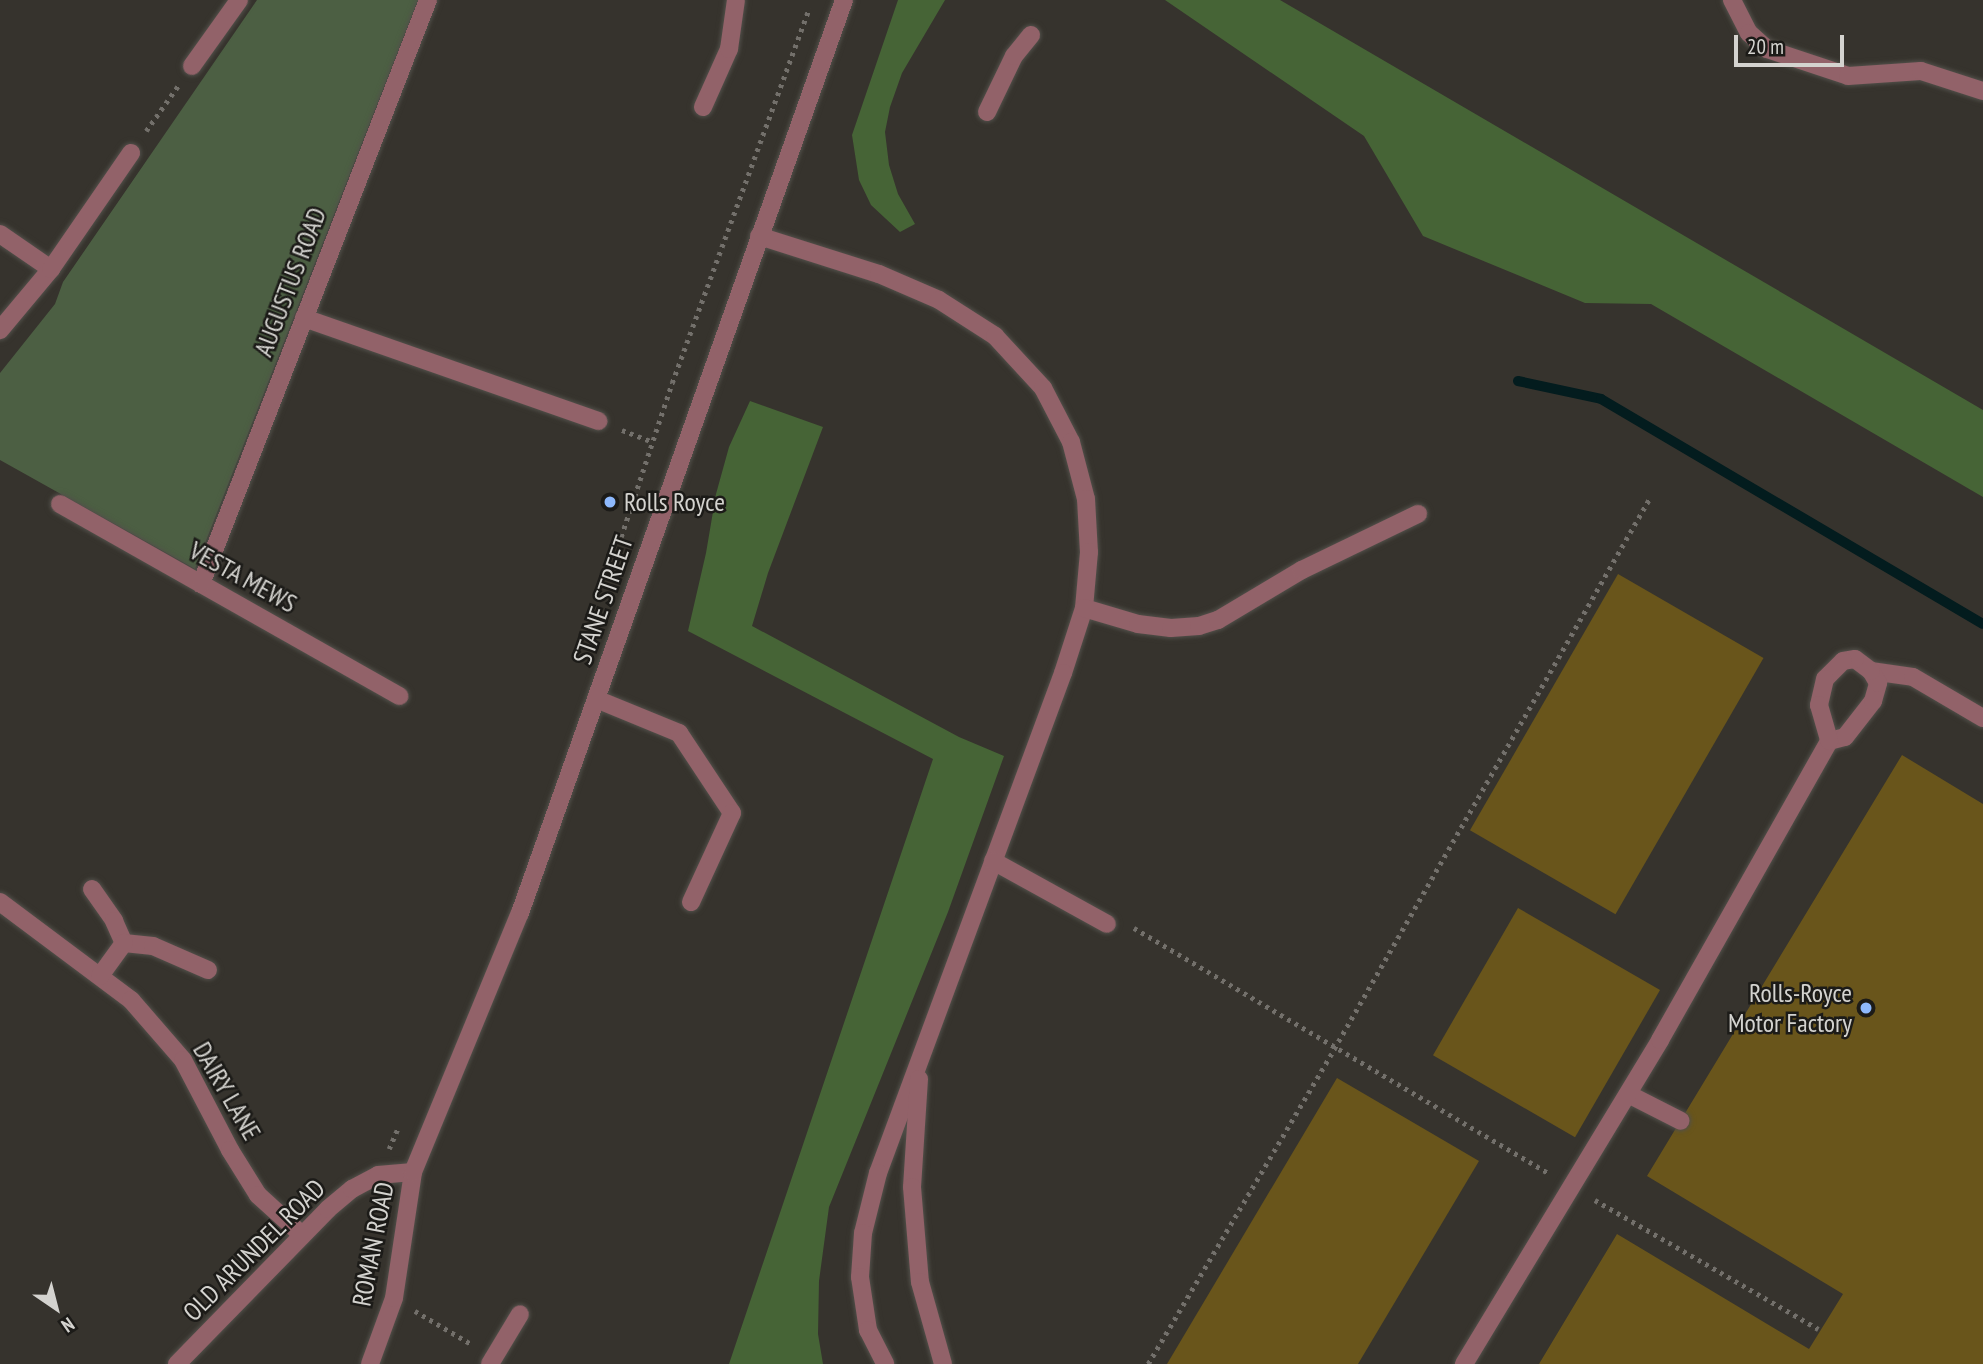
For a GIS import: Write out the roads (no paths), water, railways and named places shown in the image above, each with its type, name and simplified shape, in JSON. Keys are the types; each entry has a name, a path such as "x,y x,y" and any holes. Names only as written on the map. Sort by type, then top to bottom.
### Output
{"street":[{"path":"192,66 239,0"},
{"name":"AUGUSTUS ROAD","path":"201,584 428,0"},
{"path":"703,107 729,49 736,0"},
{"name":"STANE STREET","path":"413,1172 520,913 844,0"},
{"path":"1731,0 1749,33 1767,49 1848,76 1922,71 1983,91"},
{"path":"988,112 1014,56 1031,35"},
{"path":"0,330 51,269 131,153"},
{"path":"0,234 51,269"},
{"path":"760,236 879,274 939,300 995,336 1043,388 1071,442 1086,499 1089,552 1084,608 1063,674 878,1173 863,1233 860,1277 868,1330 885,1364"},
{"path":"304,318 598,421"},
{"name":"VESTA MEWS","path":"60,504 400,696"},
{"path":"1084,608 1138,624 1171,628 1199,626 1218,620 1302,570 1418,514"},
{"path":"1464,1364 1629,1094 1829,741 1819,705 1825,679 1843,660 1855,659 1871,671 1878,682 1873,701 1845,737 1829,741"},
{"path":"1871,671 1913,677 1983,718"},
{"path":"596,699 679,733 732,813 691,902"},
{"path":"993,860 1115,923"},
{"path":"92,889 114,921 124,943"},
{"name":"DAIRY LANE","path":"0,902 131,1000 183,1060 230,1150 258,1195 302,1236"},
{"path":"124,943 153,946 208,970"},
{"path":"100,976 124,943"},
{"path":"920,1058 912,1187 920,1282 943,1364"},
{"path":"1629,1094 1681,1121"},
{"name":"OLD ARUNDEL ROAD","path":"177,1364 302,1236 352,1189 378,1175 413,1172"},
{"name":"ROMAN ROAD","path":"370,1364 394,1298 413,1172"},
{"path":"492,1361 520,1314"}],"waterway":[{"path":"1518,381 1601,399 1983,624"}],"place":[{"name":"Rolls Royce","path":"610,502"},
{"name":"Rolls-Royce Motor Factory","path":"1866,1008"}]}
